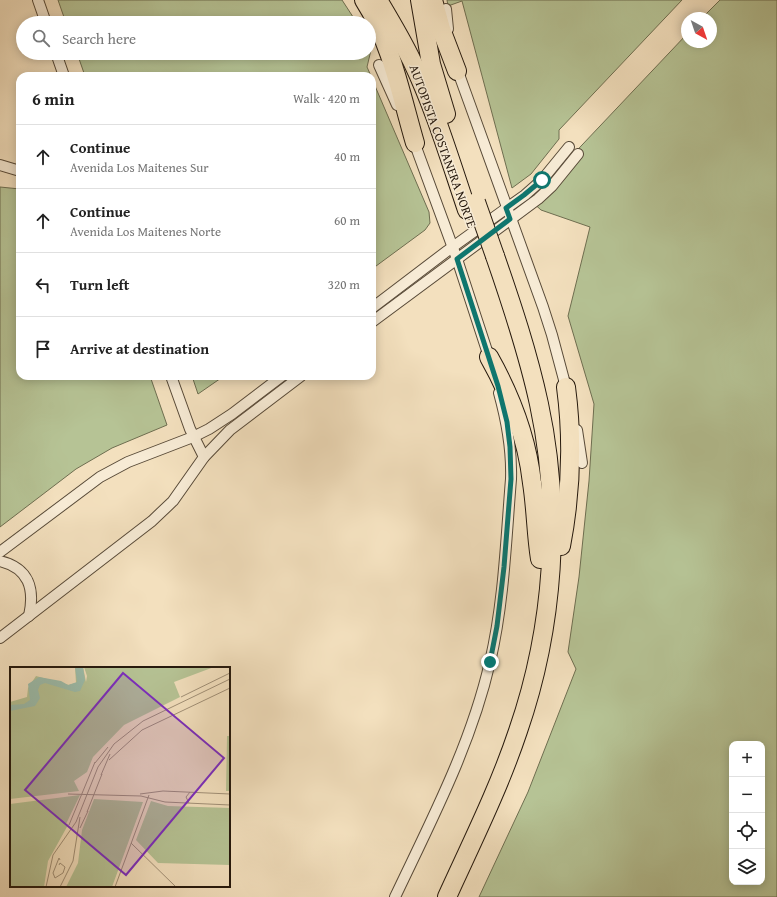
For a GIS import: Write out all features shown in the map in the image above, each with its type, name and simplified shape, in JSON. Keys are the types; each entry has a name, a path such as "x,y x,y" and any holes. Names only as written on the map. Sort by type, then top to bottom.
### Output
{"highway":[{"path":"364,0 373,16"},
{"name":"AUTOPISTA COSTANERA NORTE","path":"378,0 405,47 419,76 472,206"},
{"name":"AUTOPISTA COSTANERA NORTE","path":"420,0 433,71 472,206 490,260 525,348 545,436 550,478 552,526 547,604 535,672 518,730 484,816 447,897"},
{"path":"440,5 441,29 458,71"},
{"path":"376,22 392,64 415,142"},
{"name":"AUTOPISTA COSTANERA NORTE","path":"434,897 480,797 502,744 512,715 529,643 537,594 540,559 540,496 535,446 530,415 520,373 490,260"},
{"path":"489,357 510,400 523,437 532,483 540,559"},
{"path":"547,604 563,535 569,481 570,434 566,387"}],"street":[{"path":"38,0 44,16"},
{"path":"58,60 63,72"},
{"path":"379,65 415,142 457,259 489,357 507,422 511,464 504,567 497,626 487,676 467,737 450,779 395,897"},
{"path":"458,71 550,328 577,429 582,463"},
{"path":"376,305 538,184 568,147"},
{"path":"376,319 544,194 578,154"},
{"path":"0,164 16,163"},
{"path":"0,164 16,170"},
{"path":"172,380 193,437 204,457"},
{"path":"0,552 106,474 128,462 193,437 232,414 277,380"},
{"path":"0,638 132,537 164,510 186,484 204,457 230,430 296,380"},
{"path":"0,561 13,565 22,572 26,578 31,594 29,616"}],"green space":[{"path":"58,0 342,0 352,16 64,16"},
{"path":"447,0 682,0 559,130 559,139 531,174 512,188 462,1 448,6"},
{"path":"720,0 777,0 777,897 479,897 528,792 576,669 568,652 579,577 589,481 594,404 568,316 590,227 541,210 530,200 681,40 681,48 717,48 717,12 708,12"},
{"path":"79,60 369,60 367,67 369,72 84,72"},
{"path":"376,88 429,212 430,223 425,230 376,266"},
{"path":"0,187 16,189 16,380 151,380 167,425 112,448 76,469 0,527"},
{"path":"193,380 218,380 198,394"}],"route":[{"path":"490,662 497,626 504,567 511,479 510,447 507,422 498,386 457,259 510,219 506,208 534,188 542,180"}]}
